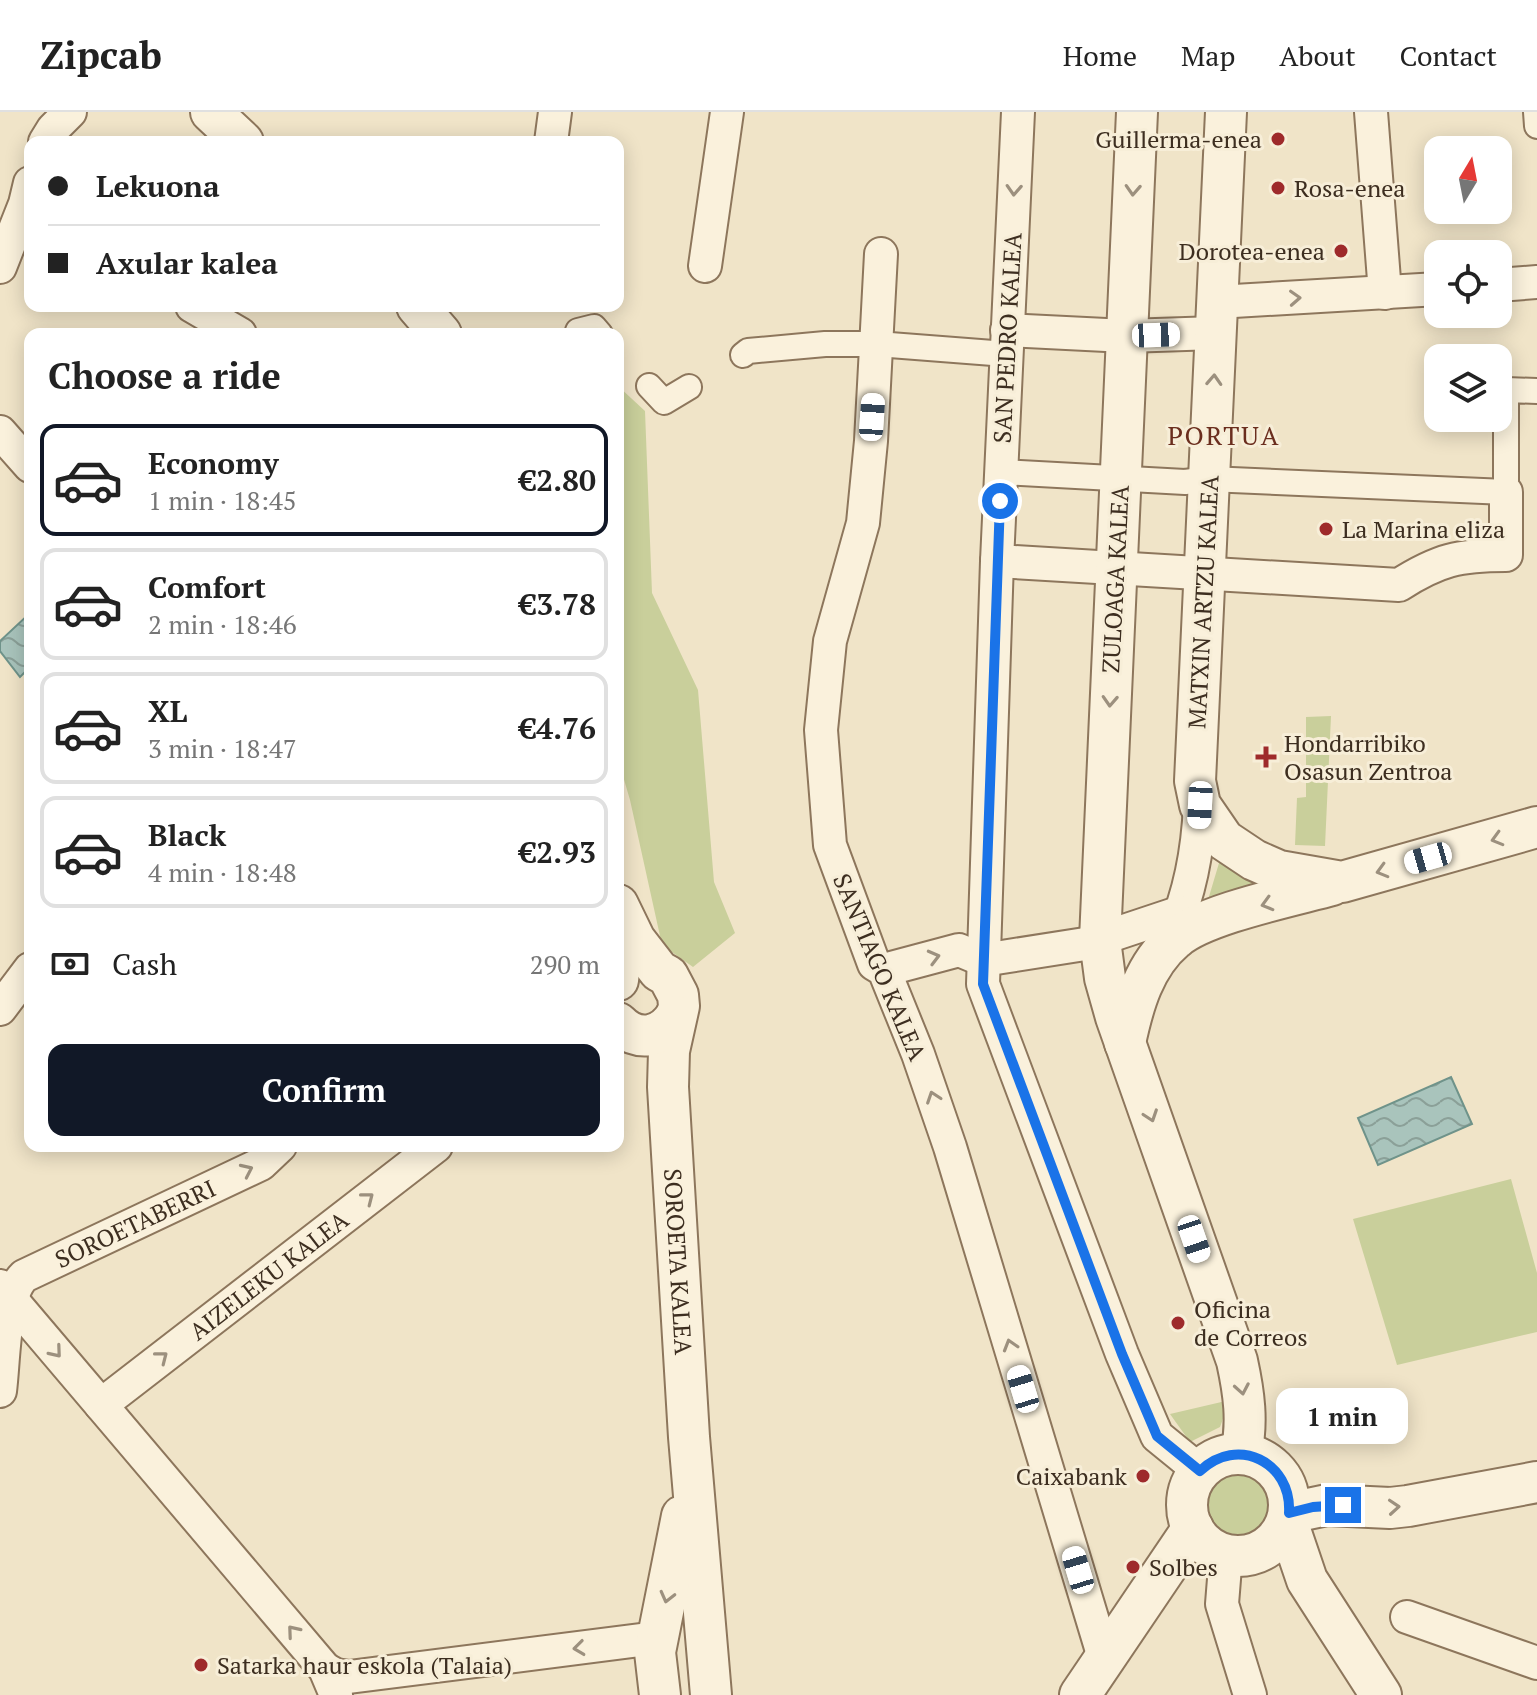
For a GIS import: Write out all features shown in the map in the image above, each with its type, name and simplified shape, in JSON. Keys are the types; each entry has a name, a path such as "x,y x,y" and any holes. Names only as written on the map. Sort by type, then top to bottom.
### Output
{"street":[{"path":"49,136 70,112"},
{"path":"211,112 237,136"},
{"path":"552,136 555,112"},
{"path":"705,266 727,112"},
{"name":"SAN PEDRO KALEA","path":"1018,112 997,561 983,984 1122,1354 1157,1436 1200,1471"},
{"name":"ZULOAGA KALEA","path":"1137,112 1100,940 1105,978 1125,1043 1235,1356 1245,1395 1246,1432 1241,1454"},
{"name":"MATXIN ARTZU KALEA","path":"1125,1043 1137,995 1145,977 1174,933 1194,864 1204,812 1195,781 1226,112"},
{"path":"1371,112 1385,293"},
{"path":"1536,112 1537,126"},
{"path":"0,267 21,198"},
{"name":"SANTIAGO KALEA","path":"881,254 863,523 830,641 821,730 830,845 874,964 884,970 918,1054 950,1147 1105,1661"},
{"path":"1512,284 1537,282"},
{"path":"743,355 748,351 825,344 1006,342 1126,336 1216,318 1424,290"},
{"path":"202,312 230,328"},
{"path":"422,312 436,328"},
{"path":"649,386 664,402 689,387"},
{"path":"997,561 1399,585 1428,567 1465,556 1506,555 1506,390 1537,391"},
{"path":"0,432 24,459"},
{"path":"1001,472 1185,482 1209,479 1506,492"},
{"path":"1204,812 1224,840 1254,860 1279,871 1342,882"},
{"path":"884,970 959,950 983,960 1100,940 1174,933 1216,918 1537,827"},
{"path":"624,918 635,940 659,971"},
{"path":"624,977 638,968 659,971 668,976 678,995 676,1016 662,1032 652,1035 624,1029"},
{"path":"0,1009 24,977"},
{"name":"SOROETA KALEA","path":"676,1016 669,1051 668,1087 689,1437 711,1695"},
{"name":"SOROETA KALEA","path":"624,1030 654,1056 668,1087"},
{"name":"SOROETABERRI","path":"6,1292 24,1276 261,1164 274,1152"},
{"name":"AIZELEKU KALEA","path":"105,1410 428,1152"},
{"path":"0,1391 6,1292"},
{"path":"6,1292 331,1682 336,1675 349,1677 656,1638 682,1638 708,1645"},
{"name":"SOROETA KALEA","path":"660,1695 656,1638 682,1520 689,1437"},
{"path":"1307,1580 1277,1562 1234,1555 1203,1542 1188,1514 1192,1484 1200,1471 1219,1458 1241,1454 1265,1462 1278,1473 1286,1488 1288,1517 1307,1580 1381,1695"},
{"path":"1234,1555 1266,1548 1279,1536 1288,1517 1327,1505 1408,1506 1537,1482"},
{"path":"1080,1695 1193,1528"},
{"path":"1234,1555 1222,1604 1250,1695"},
{"path":"1407,1617 1537,1663"}],"green space":[{"path":"624,392 645,411 652,593 698,690 714,882 735,933 693,967 662,945 624,780"},
{"path":"1331,716 1325,846 1295,845 1297,798 1306,797 1306,717"},
{"path":"1222,853 1288,881 1205,910"},
{"path":"1511,1179 1537,1273 1537,1332 1397,1365 1353,1219"},
{"path":"1230,1400 1220,1427 1190,1442 1170,1414"},
{"path":"1239,1472 1252,1475 1262,1482 1269,1492 1272,1505 1269,1518 1262,1528 1252,1535 1239,1538 1226,1535 1216,1528 1209,1518 1206,1505 1209,1492 1216,1482 1226,1475"}],"water":[{"path":"24,619 24,673 20,677 0,651 0,641"},
{"path":"1451,1077 1472,1124 1378,1165 1358,1118"}],"place":[{"name":"Guillerma-enea","path":"1278,139"},
{"name":"Rosa-enea","path":"1278,188"},
{"name":"Dorotea-enea","path":"1341,251"},
{"name":"La Marina eliza","path":"1326,529"},
{"name":"Hondarribiko Osasun Zentroa","path":"1266,757"},
{"name":"Oficina de Correos","path":"1178,1323"},
{"name":"Caixabank","path":"1143,1476"},
{"name":"Solbes","path":"1133,1567"},
{"name":"Satarka haur eskola (Talaia)","path":"201,1665"}],"district":[{"name":"PORTUA","path":"1224,435"}],"route":[{"path":"1000,501 983,984 1122,1354 1157,1436 1200,1471 1219,1458 1233,1454 1250,1455 1265,1462 1278,1473 1286,1488 1289,1513 1313,1507 1343,1505"}]}
